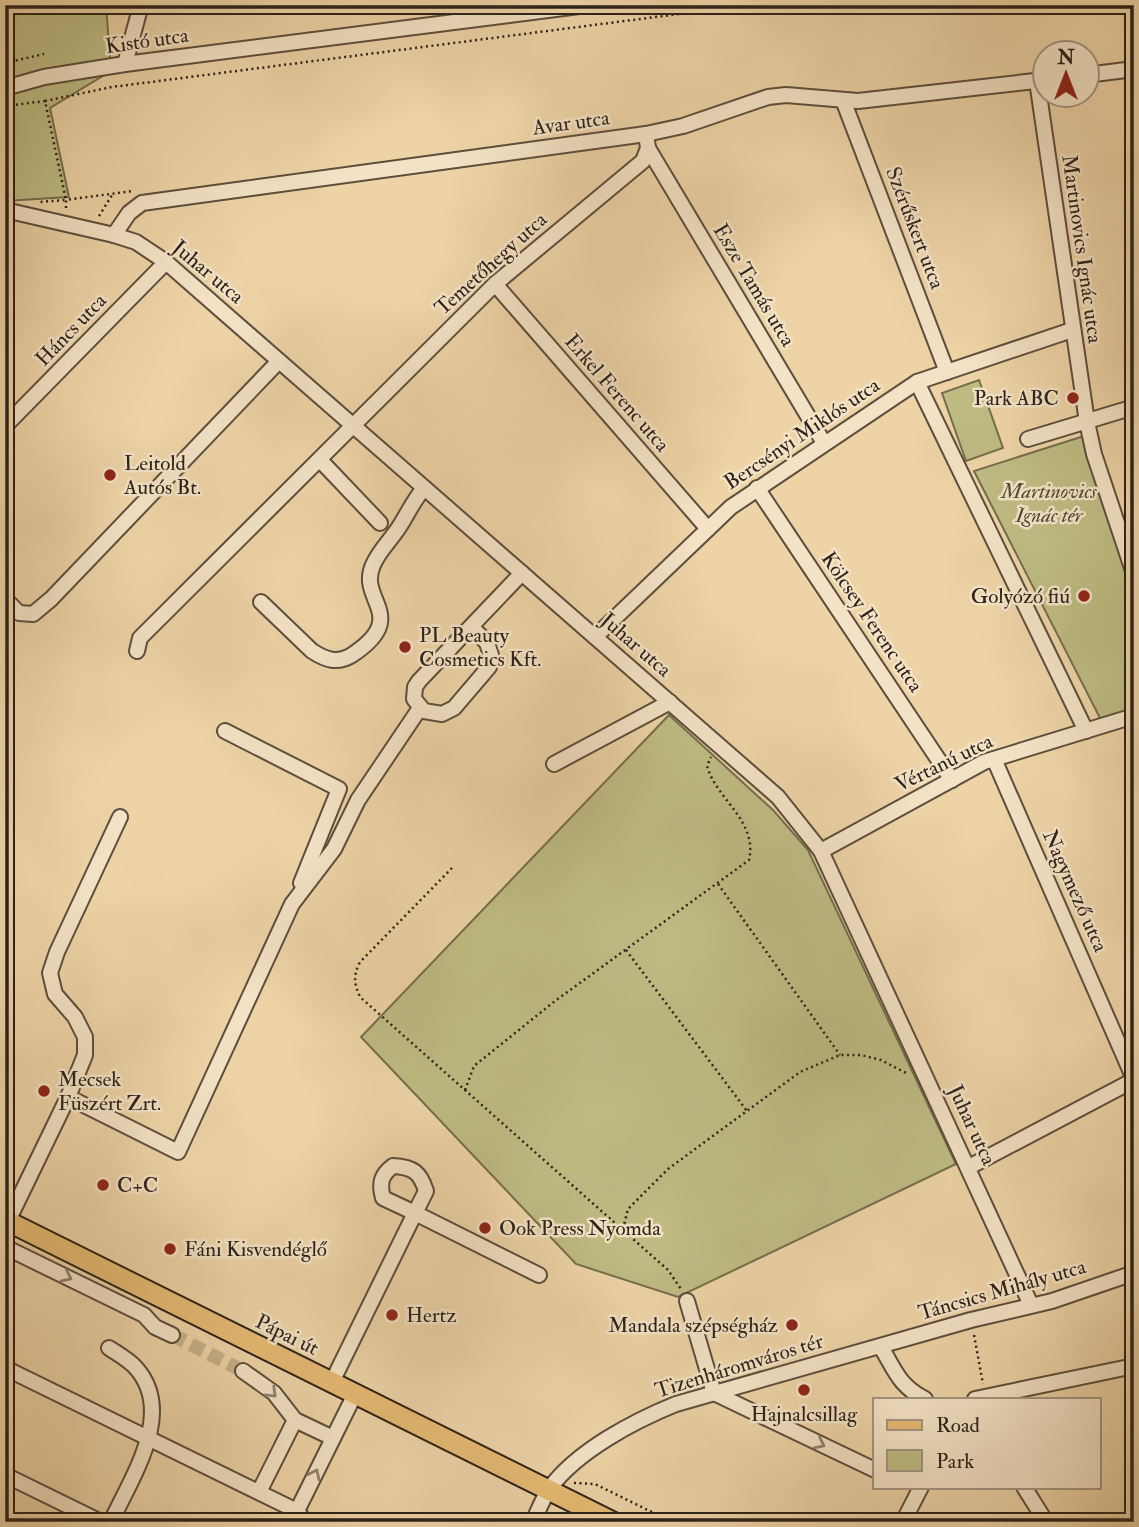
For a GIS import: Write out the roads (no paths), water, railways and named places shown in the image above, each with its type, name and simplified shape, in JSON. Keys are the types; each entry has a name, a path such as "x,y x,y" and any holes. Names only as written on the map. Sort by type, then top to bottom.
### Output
{"main road":[{"name":"Pápai út","path":"7,1221 613,1522"}],"street":[{"path":"125,64 141,5"},
{"path":"470,20 500,5"},
{"name":"Kistó utca","path":"5,88 44,77 125,64 587,5"},
{"path":"1100,73 1134,69"},
{"name":"Avar utca","path":"114,235 129,213 142,203 647,141 768,97 786,95 843,100 880,99 1030,82"},
{"name":"Szérűskert utca","path":"843,100 947,372"},
{"name":"Martinovics Ignác utca","path":"1044,108 1072,330 1087,422"},
{"name":"Temetőhegy utca","path":"136,651 140,638 495,284 643,161 647,141"},
{"name":"Esze Tamás utca","path":"647,141 824,443"},
{"name":"Juhar utca","path":"5,210 65,222 136,242 166,262 778,797 821,851 1031,1305"},
{"name":"Háncs utca","path":"5,426 166,262"},
{"name":"Erkel Ferenc utca","path":"495,284 708,528"},
{"name":"Bercsényi Miklós utca","path":"595,637 731,507 917,382 1072,330"},
{"path":"5,599 19,613 33,614 51,599 279,361"},
{"path":"917,382 1086,731"},
{"path":"1028,439 1134,407"},
{"path":"1087,422 1094,454 1134,574"},
{"path":"320,460 380,523"},
{"path":"261,602 321,657 334,661 351,655 374,635 379,627 381,615 372,584 372,566 402,523 412,502 424,488"},
{"name":"Kölcsey Ferenc utca","path":"757,488 952,780"},
{"path":"471,627 487,643 491,655 489,667 454,708 442,714 419,708 414,699 415,687 471,627 522,573"},
{"path":"554,764 670,702"},
{"path":"292,904 334,849 358,800 419,708"},
{"name":"Vértanú utca","path":"821,851 994,759 1134,716"},
{"path":"68,1097 178,1152 292,904 339,789 225,731"},
{"name":"Nagymező utca","path":"994,759 1134,1079"},
{"path":"7,1221 68,1097 85,1055 85,1037 75,1017 55,994 50,974 57,952 120,817"},
{"path":"969,1167 1134,1079"},
{"path":"332,1382 415,1213 539,1275"},
{"path":"5,1247 144,1315 155,1327 172,1335"},
{"name":"Táncsics Mihály utca","path":"881,1347 1134,1273"},
{"path":"687,1301 714,1393 873,1469"},
{"path":"881,1347 909,1391 923,1398"},
{"name":"Tizenháromváros tér","path":"548,1490 568,1469 615,1433 644,1417 676,1404 881,1347"},
{"path":"109,1348 136,1368 150,1392 152,1415 149,1438 111,1522"},
{"path":"980,1398 1134,1366"},
{"path":"5,1368 259,1492 301,1516 333,1438 355,1394"},
{"path":"243,1371 274,1394 295,1420 333,1438"},
{"path":"259,1492 295,1420"},
{"path":"5,1475 101,1522"},
{"path":"903,1522 916,1488"},
{"path":"1025,1488 1045,1522"},
{"path":"533,1522 548,1490"}],"tunnel":[{"path":"172,1335 243,1371"}],"place":[{"name":"Park ABC","path":"1073,398"},
{"name":"Leitold Autós Bt.","path":"110,475"},
{"name":"Golyózó fiú","path":"1084,596"},
{"name":"PL Beauty Cosmetics Kft.","path":"405,647"},
{"name":"Mecsek Füszért Zrt.","path":"44,1091"},
{"name":"C+C","path":"103,1185"},
{"name":"Ook Press Nyomda","path":"485,1228"},
{"name":"Fáni Kisvendéglő","path":"170,1249"},
{"name":"Hertz","path":"392,1315"},
{"name":"Mandala szépségház","path":"792,1325"},
{"name":"Hajnalcsillag","path":"804,1390"}],"park label":[{"name":"Martinovics Ignác tér","path":"1049,503"}]}
